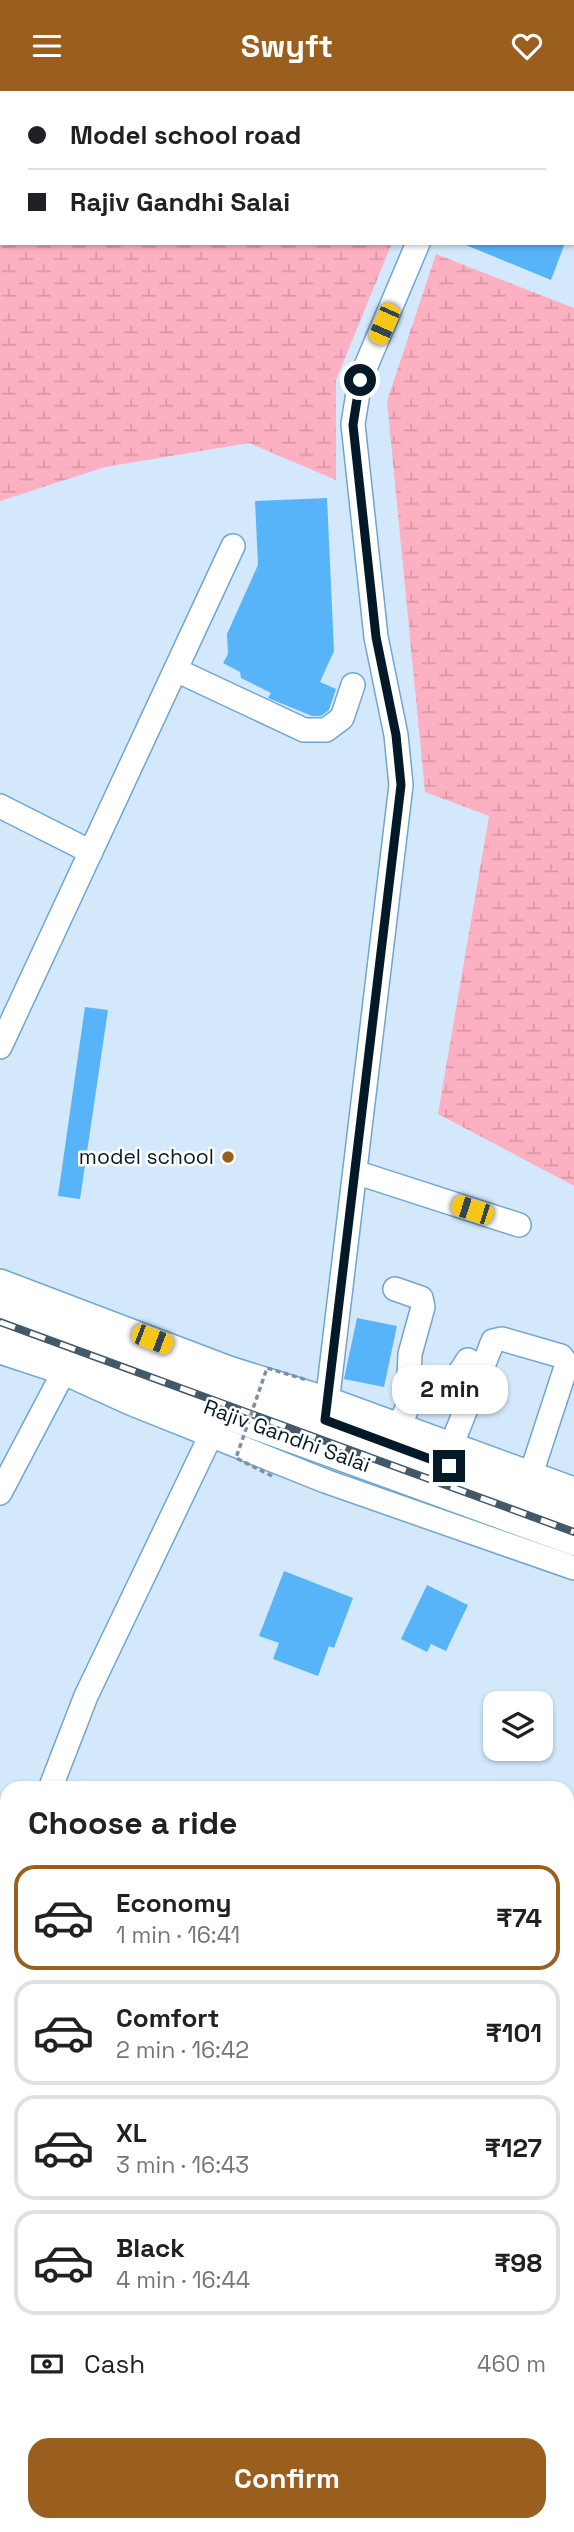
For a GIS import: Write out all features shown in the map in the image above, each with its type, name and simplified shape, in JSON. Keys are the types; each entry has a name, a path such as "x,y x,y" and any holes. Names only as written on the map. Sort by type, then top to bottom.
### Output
{"main road":[{"name":"Rajiv Gandhi Salai","path":"0,1301 326,1410 574,1512"},
{"name":"Rajiv Gandhi Salai","path":"0,1331 68,1365 399,1476 574,1540"}],"street":[{"path":"326,1410 401,785 396,735 376,637 353,425 360,380 417,245"},
{"path":"0,1047 233,546"},
{"path":"176,670 304,730 326,730 342,718 353,685"},
{"path":"0,806 91,852"},
{"path":"355,1172 519,1225"},
{"path":"0,1281 229,1368 326,1410 400,1425 574,1489"},
{"path":"395,1289 421,1298 423,1307 411,1354 409,1376 417,1384 432,1390 444,1390 454,1383 468,1360"},
{"path":"452,1444 493,1341 502,1339 561,1356 567,1364 531,1474"},
{"path":"0,1352 68,1365 130,1403 325,1482 574,1568"},
{"path":"0,1493 68,1365"},
{"path":"400,1425 417,1384"},
{"path":"53,1781 86,1696 211,1435"},
{"path":"390,1505 399,1476"}],"path":[{"path":"272,1476 236,1458 267,1368 307,1380"}],"green space":[{"path":"0,245 391,245 336,380 336,480 249,443 105,467 0,501"},
{"path":"436,254 574,308 574,1186 438,1114 489,816 425,792 387,401"}],"building":[{"path":"466,245 564,245 551,280"},
{"path":"327,498 334,651 320,682 336,689 329,710 321,716 312,716 268,698 271,693 241,678 240,672 223,663 228,654 227,634 258,565 255,501"},
{"path":"85,1007 108,1010 80,1199 58,1196"},
{"path":"357,1318 397,1326 384,1387 344,1379"},
{"path":"284,1571 353,1598 334,1648 329,1646 318,1676 273,1659 279,1643 259,1636"},
{"path":"427,1585 468,1605 446,1651 431,1644 427,1652 401,1639"}],"railway":[{"path":"0,1322 574,1532"}],"place":[{"name":"model school","path":"228,1157"}],"route":[{"path":"360,380 353,425 376,637 396,735 401,785 325,1420 449,1466"}]}
